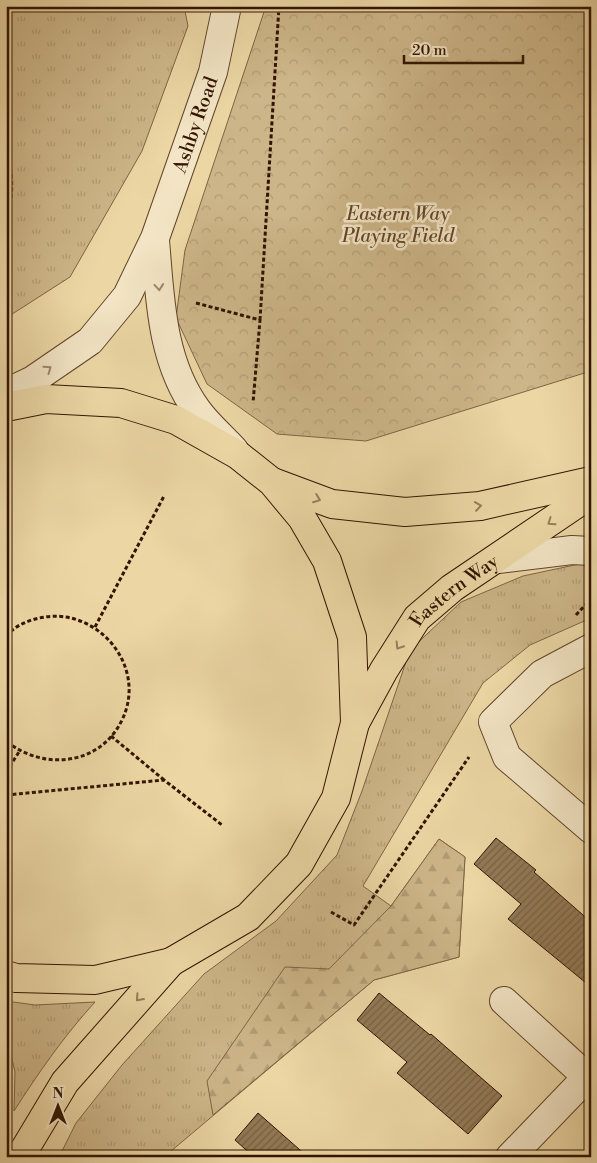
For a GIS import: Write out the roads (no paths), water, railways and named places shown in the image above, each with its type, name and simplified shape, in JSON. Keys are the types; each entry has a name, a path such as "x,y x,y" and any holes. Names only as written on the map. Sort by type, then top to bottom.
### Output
{"main road":[{"path":"6,407 46,399 121,403 176,420 238,455 272,482 302,518 327,561 352,637 355,723 336,798 299,864 248,917 171,962 95,980 16,978 6,975"},
{"path":"272,482 332,504 405,512 480,506 591,481"},
{"name":"Eastern Way","path":"355,723 384,670 417,618 452,588 498,559 591,494"},
{"path":"20,1157 65,1082 171,962"}],"street":[{"name":"Ashby Road","path":"6,394 33,380 90,340 126,296 155,238 213,72 227,6"},
{"name":"Ashby Road","path":"155,238 161,316 174,367 197,410 238,455"},
{"path":"498,559 572,550 591,551"},
{"path":"591,648 542,674 493,722 507,757 591,829"},
{"path":"504,1001 589,1079 510,1157"}],"park label":[{"name":"Eastern Way Playing Field","path":"398,224"}]}
